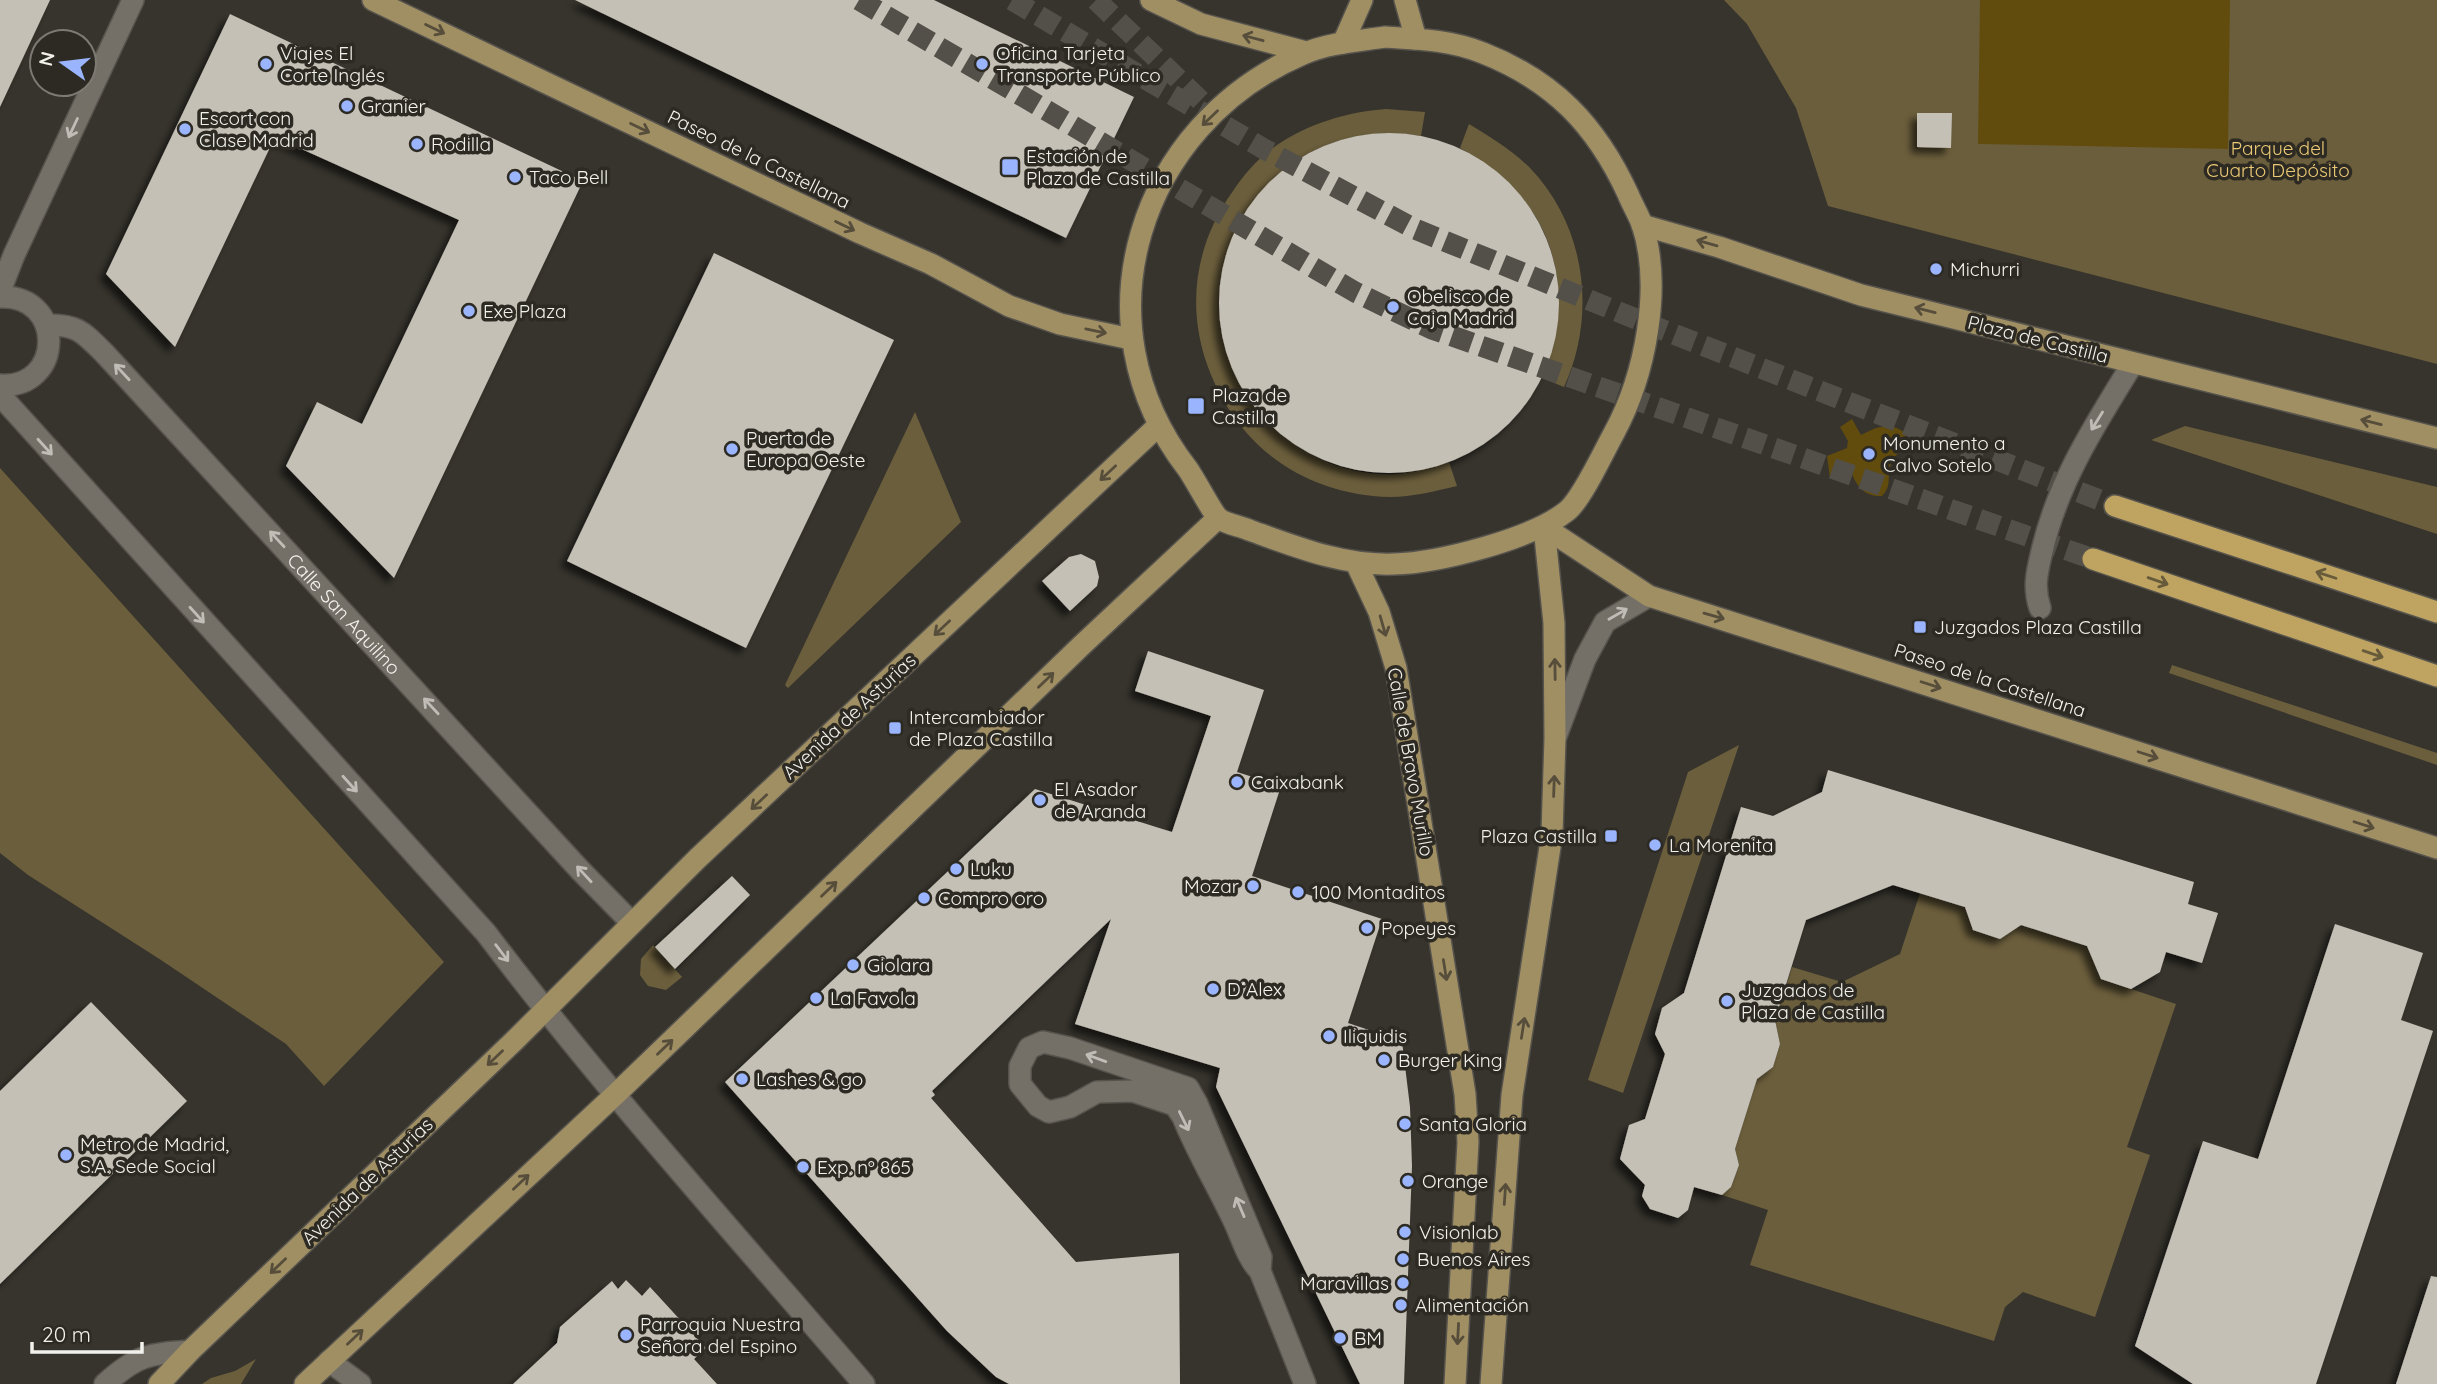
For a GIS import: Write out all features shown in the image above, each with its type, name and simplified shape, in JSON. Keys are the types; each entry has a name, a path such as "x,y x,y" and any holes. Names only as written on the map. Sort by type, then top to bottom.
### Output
{"highway":[{"path":"2115,506 2437,612"},
{"path":"2093,559 2437,676"}],"main road":[{"name":"Paseo de la Castellana","path":"373,0 860,233 931,264 1009,306 1060,324 1131,339"},
{"path":"1151,0 1201,24 1306,52"},
{"path":"1343,43 1362,0"},
{"path":"1405,0 1416,39"},
{"path":"1385,37 1449,43 1483,53 1528,75 1559,95 1590,128 1614,163 1642,225 1648,254 1650,287 1647,337 1640,374 1629,407 1571,508 1544,527 1425,562 1391,565 1356,563 1299,549 1218,518 1158,426 1141,384 1131,339 1132,280 1139,238 1150,206 1184,145 1234,96 1267,73 1306,52 1385,37"},
{"name":"Plaza de Castilla","path":"1642,225 1719,247 1861,295 2437,438"},
{"name":"Avenida de Asturias","path":"159,1384 190,1351 545,1011 632,923 1158,426"},
{"path":"305,1384 616,1094 1082,645 1218,518"},
{"name":"Paseo de la Castellana","path":"1544,527 1649,596 2437,848"},
{"path":"1491,1384 1512,1095 1552,834 1554,623 1544,527"},
{"name":"Calle de Bravo Murillo","path":"1356,563 1379,612 1396,668 1465,1094 1468,1142 1455,1384"}],"street":[{"path":"0,291 133,0"},
{"path":"0,297 17,298 39,312 46,325 49,346 41,367 34,376 20,383 0,385"},
{"name":"Calle San Aquilino","path":"46,325 66,325 83,331 632,923"},
{"path":"2040,608 2035,592 2049,519 2084,444 2133,363"},
{"path":"0,395 486,933 545,1011 864,1384"},
{"path":"1555,738 1584,659 1605,622 1649,596"},
{"path":"1260,1272 1261,1257 1198,1104 1188,1088 1070,1048 1043,1042 1029,1048 1020,1066 1020,1084 1038,1106 1049,1112 1070,1107 1097,1092 1133,1091 1175,1105 1245,1243 1251,1262 1260,1272 1304,1384"},
{"path":"105,1384 125,1365 152,1354 190,1351"},
{"path":"329,1361 360,1384"}],"green space":[{"name":"Parque del Cuarto Depósito","path":"1724,0 2437,0 2437,364 1828,206 1796,108 1747,24"},
{"path":"1386,109 1425,112 1421,136 1382,134 1352,137 1313,151 1286,168 1264,189 1245,214 1231,242 1222,272 1219,303 1222,334 1244,391 1262,415 1284,436 1309,453 1337,466 1367,473 1398,474 1449,462 1457,486 1416,495 1390,497 1343,491 1300,475 1263,449 1246,433 1216,387 1205,359 1198,331 1196,302 1198,274 1205,245 1217,218 1237,185 1264,154 1290,137 1316,125 1343,116"},
{"path":"1469,124 1530,168 1549,191 1564,217 1574,244 1583,301 1574,359 1564,387 1542,378 1553,342 1558,308 1557,276 1549,246 1536,218 1517,192 1491,169 1460,148"},
{"path":"915,412 961,522 788,688 785,685"},
{"path":"2185,426 2437,487 2437,534 2151,440"},
{"path":"0,468 444,962 324,1086 286,1044 28,875 0,853"},
{"path":"2172,665 2437,753 2437,765 2169,673"},
{"path":"1739,745 1623,1093 1588,1080 1688,772"},
{"path":"1920,893 1965,907 1973,930 2000,939 2021,925 2087,946 2101,979 2176,1004 2127,1147 2150,1155 2095,1317 2023,1292 2005,1307 1994,1341 1750,1265 1768,1210 1722,1195 1731,1187 1739,1165 1735,1149 1757,1079 1773,1067 1780,1044 1775,1020 1792,967 1842,982 1900,954"},
{"path":"653,945 682,977 666,990 648,986 640,975 641,959"},
{"path":"256,1359 241,1384 202,1384 211,1378 235,1371"}],"shaded area":[{"path":"1980,0 2230,0 2228,149 1978,144"},
{"path":"1852,419 1861,435 1888,426 1905,433 1905,444 1891,463 1887,488 1882,496 1865,492 1854,479 1850,468 1830,478 1827,456 1847,448 1848,441 1840,427"}],"building":[{"path":"0,0 50,0 37,28 28,28 28,47 0,107"},
{"name":"Estación de Plaza de Castilla","path":"575,0 934,0 1134,97 1066,238"},
{"name":"Exe Plaza","path":"230,14 583,181 394,578 286,466 317,402 362,424 459,220 275,137 175,347 106,274"},
{"path":"1917,113 1952,113 1951,148 1917,147"},
{"path":"1389,133 1422,136 1454,146 1483,162 1509,183 1530,209 1546,238 1556,270 1559,303 1556,336 1546,368 1530,397 1509,423 1483,444 1454,460 1422,470 1389,473 1356,470 1324,460 1295,444 1269,423 1248,397 1232,368 1222,336 1219,303 1222,270 1232,238 1248,209 1269,183 1295,162 1324,146 1356,136"},
{"name":"Puerta de Europa Oeste","path":"714,253 894,340 746,648 567,561"},
{"path":"1081,554 1095,561 1099,577 1097,586 1070,611 1042,581 1069,557"},
{"path":"1148,651 1264,690 1237,772 1281,786 1252,876 1382,919 1348,1023 1402,1041 1410,1107 1412,1166 1404,1384 1360,1384 1216,1087 1220,1068 1075,1024 1111,919 932,1091 935,1095 931,1098 1076,1262 1179,1253 1180,1384 1009,1384 996,1377 947,1331 725,1082 1035,789 1172,832 1211,716 1135,691"},
{"name":"Juzgados de Plaza de Castilla","path":"1828,770 2194,882 2188,904 2218,913 2202,963 2166,952 2160,972 2131,989 2101,979 2087,946 2021,925 2000,939 1973,930 1965,907 1893,885 1806,920 1775,1020 1780,1044 1773,1067 1757,1079 1735,1149 1739,1165 1731,1187 1722,1195 1694,1187 1688,1210 1678,1218 1650,1209 1642,1196 1645,1185 1620,1159 1629,1125 1645,1119 1665,1054 1655,1034 1662,1008 1684,993 1741,807 1773,816 1822,792"},
{"path":"732,876 750,895 675,969 655,947"},
{"path":"2335,924 2423,953 2401,1020 2433,1031 2316,1384 2193,1384 2135,1346 2203,1141 2258,1159"},
{"name":"Metro de Madrid, S.A. Sede Social","path":"91,1002 187,1101 0,1284 0,1091"},
{"path":"2431,1276 2437,1277 2437,1384 2396,1384"},
{"name":"Parroquia Nuestra Señora del Espino","path":"626,1280 642,1296 650,1287 706,1348 694,1359 717,1384 513,1384 557,1343 560,1327 612,1281 618,1289"}],"tunnel":[{"path":"859,0 1355,292 1432,329 2093,559"},
{"path":"1012,0 1264,149 1415,229 1658,328 2115,506"},
{"path":"1096,0 1201,101"}],"place":[{"name":"Viajes El Corte Inglés","path":"266,64"},
{"name":"Oficina Tarjeta Transporte Público","path":"982,64"},
{"name":"Granier","path":"347,106"},
{"name":"Escort con Clase Madrid","path":"185,129"},
{"name":"Rodilla","path":"417,144"},
{"name":"Estación de Plaza de Castilla","path":"1010,167"},
{"name":"Taco Bell","path":"515,177"},
{"name":"Michurri","path":"1936,269"},
{"name":"Obelisco de Caja Madrid","path":"1393,307"},
{"name":"Exe Plaza","path":"469,311"},
{"name":"Plaza de Castilla","path":"1196,406"},
{"name":"Puerta de Europa Oeste","path":"732,449"},
{"name":"Monumento a Calvo Sotelo","path":"1869,454"},
{"name":"Juzgados Plaza Castilla","path":"1920,627"},
{"name":"Intercambiador de Plaza Castilla","path":"895,728"},
{"name":"Caixabank","path":"1237,782"},
{"name":"El Asador de Aranda","path":"1040,800"},
{"name":"Plaza Castilla","path":"1611,836"},
{"name":"La Morenita","path":"1655,845"},
{"name":"Luku","path":"956,869"},
{"name":"Mozar","path":"1253,886"},
{"name":"100 Montaditos","path":"1298,892"},
{"name":"Compro oro","path":"924,898"},
{"name":"Popeyes","path":"1367,928"},
{"name":"Giolara","path":"853,965"},
{"name":"D´Alex","path":"1213,989"},
{"name":"La Favola","path":"816,998"},
{"name":"Juzgados de Plaza de Castilla","path":"1727,1001"},
{"name":"Iliquidis","path":"1329,1036"},
{"name":"Burger King","path":"1384,1060"},
{"name":"Lashes & go","path":"742,1079"},
{"name":"Santa Gloria","path":"1405,1124"},
{"name":"Metro de Madrid, S.A. Sede Social","path":"66,1155"},
{"name":"Exp. nº 865","path":"803,1167"},
{"name":"Orange","path":"1408,1181"},
{"name":"Visionlab","path":"1405,1232"},
{"name":"Buenos Aires","path":"1403,1259"},
{"name":"Maravillas","path":"1403,1283"},
{"name":"Alimentación","path":"1401,1305"},
{"name":"Parroquia Nuestra Señora del Espino","path":"626,1335"},
{"name":"BM","path":"1340,1338"}]}
